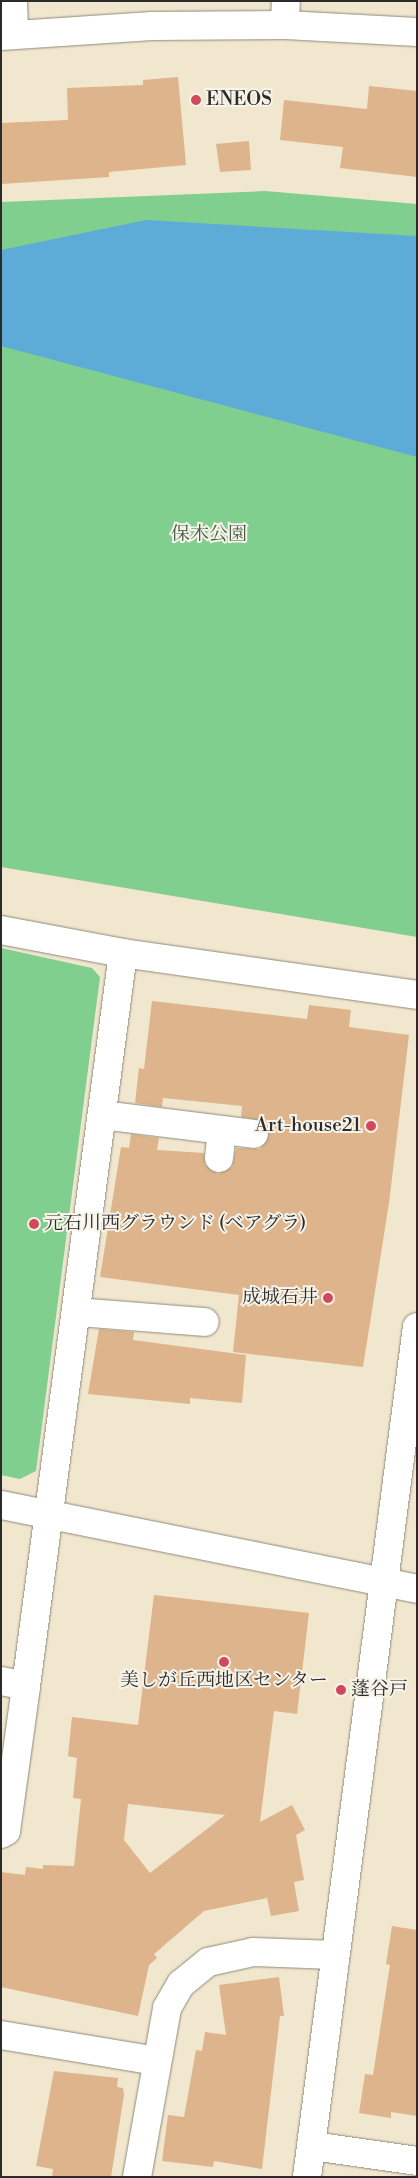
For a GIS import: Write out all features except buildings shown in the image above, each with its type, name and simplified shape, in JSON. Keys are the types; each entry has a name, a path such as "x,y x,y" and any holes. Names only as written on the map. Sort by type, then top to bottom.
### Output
{"street":[{"path":"13,1 8,35 152,26 285,13 417,32"},
{"path":"1,930 124,953 417,995"},
{"path":"1,1834 6,1831 14,1683 48,1515 77,1312 124,953"},
{"path":"102,1115 254,1134"},
{"path":"219,1158 222,1130"},
{"path":"77,1312 205,1322"},
{"path":"307,2177 334,1955 417,1327"},
{"path":"1,1505 417,1588"},
{"path":"137,2177 167,2008 181,1984 208,1962 253,1952 334,1955"},
{"path":"1,2035 157,2061"},
{"path":"312,2146 417,2161"}],"green space":[{"name":"保木公園","path":"265,191 417,204 417,937 1,867 1,202"},
{"name":"元石川西グラウンド (ベアグラ)","path":"1,948 92,968 100,977 36,1471 20,1479 1,1475"}],"water":[{"path":"146,220 417,236 417,457 1,346 1,250"}],"place":[{"name":"ENEOS","path":"196,100"},
{"name":"Art-house21","path":"371,1126"},
{"name":"元石川西グラウンド (ベアグラ)","path":"34,1224"},
{"name":"成城石井","path":"328,1298"},
{"name":"美しが丘西地区センター","path":"224,1662"},
{"name":"蓬谷戸","path":"341,1690"}]}
